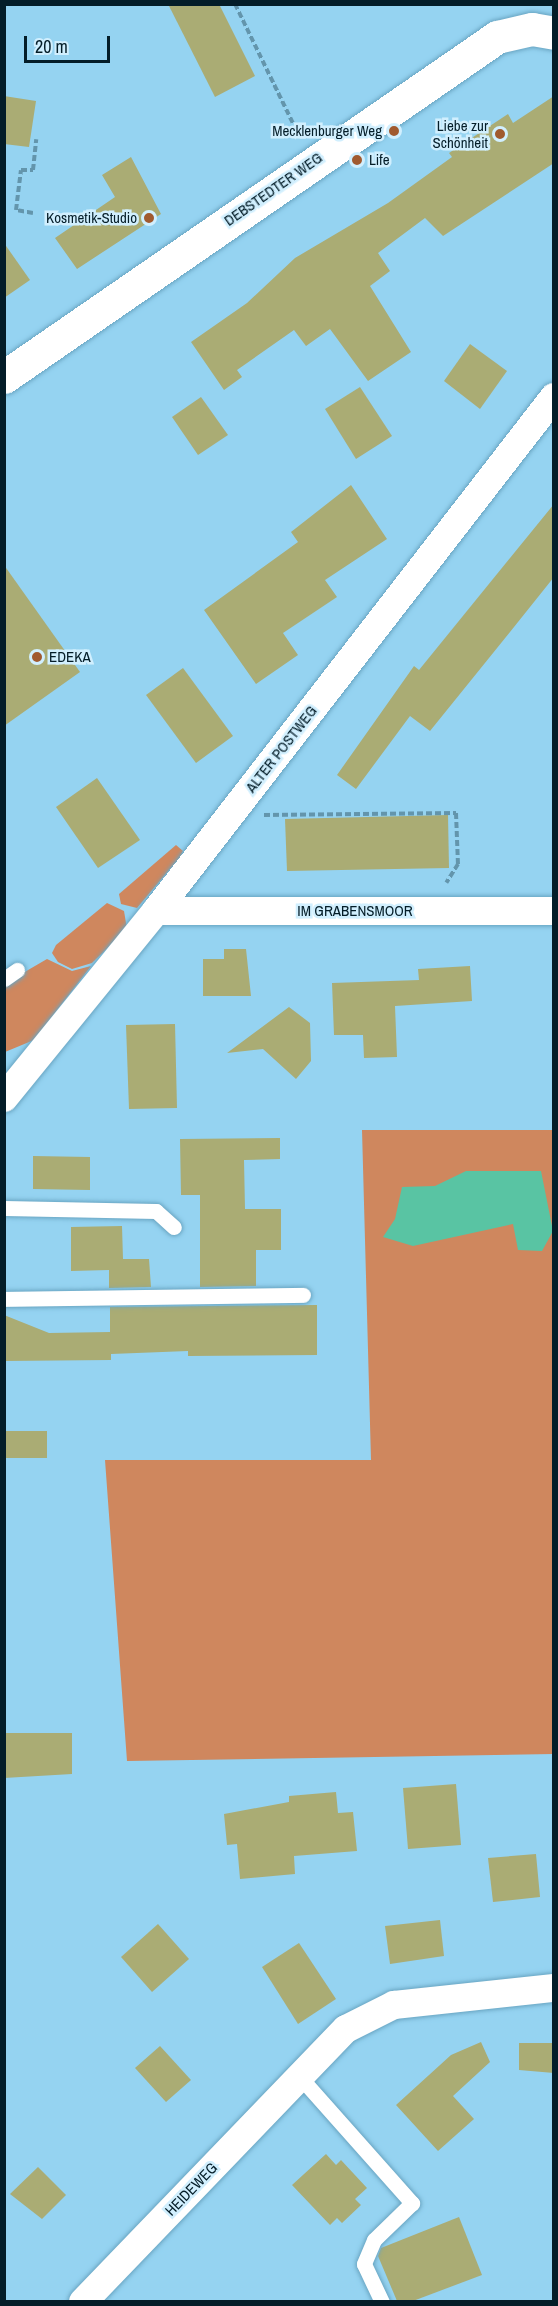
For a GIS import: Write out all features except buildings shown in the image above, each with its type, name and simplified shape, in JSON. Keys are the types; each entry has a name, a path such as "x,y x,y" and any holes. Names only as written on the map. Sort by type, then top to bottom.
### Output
{"street":[{"name":"DEBSTEDTER WEG","path":"4,377 311,162 497,37 532,30 554,33"},
{"name":"ALTER POSTWEG","path":"5,1097 156,911 554,397"},
{"name":"IM GRABENSMOOR","path":"156,911 554,911"},
{"name":"HEIDEWEG","path":"83,2301 346,2029 394,2005 554,1988"}],"lane":[{"path":"4,979 17,970"},
{"path":"4,1208 156,1211 174,1227"},
{"path":"4,1299 303,1295"},
{"path":"300,2077 412,2203 374,2240 364,2264 382,2301"}],"path":[{"path":"235,4 311,162"},
{"path":"33,213 16,210 21,170 33,170 36,140"},
{"path":"231,815 456,813 458,864 443,889 441,911"}],"shaded area":[{"path":"176,845 183,851 180,857 137,908 121,904 119,894"},
{"path":"107,903 124,911 127,929 92,963 72,969 58,962 52,953 56,945"},
{"path":"47,959 72,971 91,966 34,1040 5,1052 4,984"},
{"path":"362,1130 553,1130 553,1754 127,1761 105,1460 371,1460"},
{"path":"466,1171 541,1171 553,1231 542,1251 518,1250 513,1224 413,1246 383,1237 395,1219 402,1187 435,1186"}],"place":[{"name":"Mecklenburger Weg","path":"394,131"},
{"name":"Liebe zur Schönheit","path":"500,134"},
{"name":"Life","path":"357,160"},
{"name":"Kosmetik-Studio","path":"149,218"},
{"name":"EDEKA","path":"37,657"}]}
